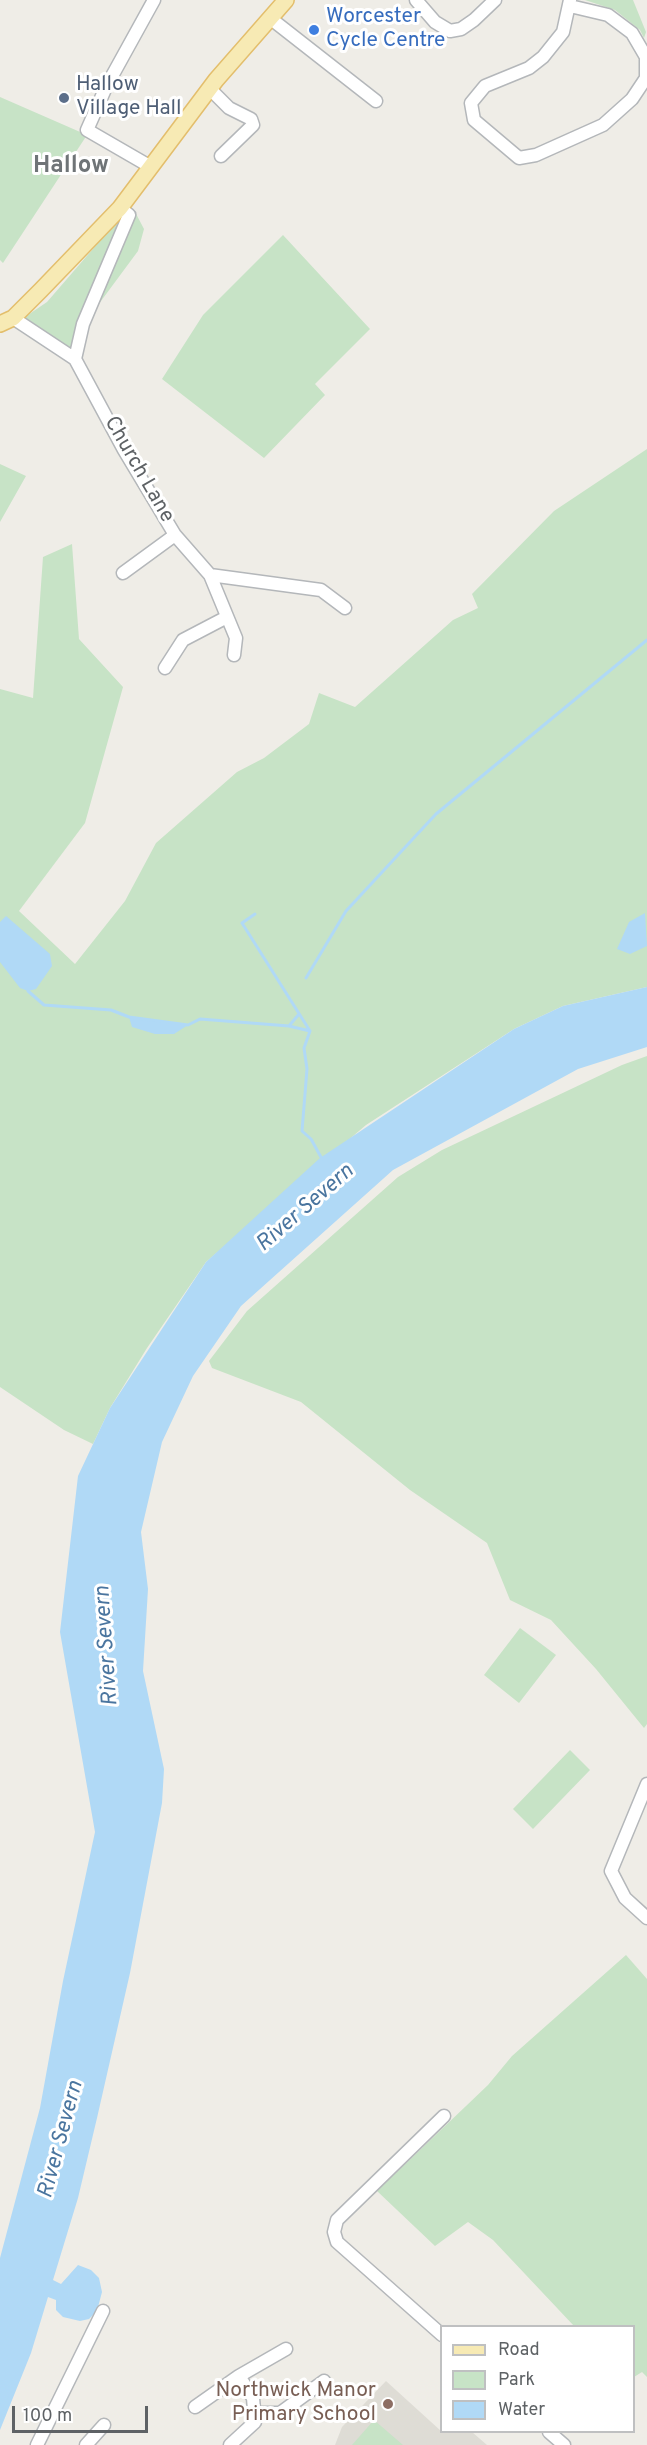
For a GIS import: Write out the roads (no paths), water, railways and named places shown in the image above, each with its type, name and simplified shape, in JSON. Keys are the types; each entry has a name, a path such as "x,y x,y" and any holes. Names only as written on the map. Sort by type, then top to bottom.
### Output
{"main road":[{"path":"6,321 120,208 209,88 286,0"}],"street":[{"path":"151,167 87,130 106,87 154,0"},
{"path":"416,0 435,22 450,31 468,25 495,0"},
{"path":"570,3 608,15 632,33 646,57 646,78 632,99 603,125 536,155 519,158 474,120 471,103 485,86 529,68 543,57 563,32 570,3"},
{"path":"270,18 376,101"},
{"path":"209,88 229,108 252,121 250,130 221,156"},
{"path":"75,359 84,324 129,215 120,208"},
{"name":"Church Lane","path":"6,321 75,359 124,450 176,535 210,575 236,638 234,655"},
{"path":"123,573 176,535"},
{"path":"210,575 321,590 345,608"},
{"path":"165,668 183,640 226,617"},
{"path":"647,1784 611,1871 625,1898 647,1918"},
{"path":"440,2334 337,2241 334,2232 337,2220 444,2116"},
{"path":"37,2445 103,2312"},
{"path":"195,2407 239,2376 286,2349"},
{"path":"230,2445 255,2422 253,2398 239,2376"},
{"path":"254,2413 280,2413 324,2380"},
{"path":"86,2445 104,2425"},
{"path":"550,2433 564,2445"}],"water":[{"path":"645,913 647,946 630,954 617,949 629,922"},
{"path":"6,916 50,954 52,966 36,989 28,991 20,988 0,962 0,922"},
{"name":"River Severn","path":"647,987 647,1047 578,1069 393,1170 241,1306 193,1376 162,1442 141,1532 148,1589 143,1671 164,1769 162,1803 130,1973 97,2118 78,2198 53,2280 61,2284 78,2265 91,2270 99,2278 102,2292 97,2311 89,2319 80,2321 63,2317 56,2310 56,2300 48,2297 31,2353 0,2430 0,2258 40,2108 63,1981 95,1832 60,1632 78,1476 110,1408 206,1262 320,1158 514,1029 563,1006"},
{"path":"129,1017 188,1025 174,1034 155,1034 132,1027"}],"waterway":[{"path":"306,978 346,911 436,814 647,640"},
{"path":"255,914 242,923 310,1031 304,1048 307,1069 302,1131 311,1139 322,1159"},
{"path":"28,991 44,1005 111,1010 129,1017 188,1025 200,1019 289,1026 299,1014"},
{"path":"289,1026 310,1031"}],"place":[{"name":"Worcester Cycle Centre","path":"314,30"},
{"name":"Hallow Village Hall","path":"64,98"},
{"name":"Northwick Manor Primary School","path":"388,2404"}],"district":[{"name":"Hallow","path":"71,167"}]}
